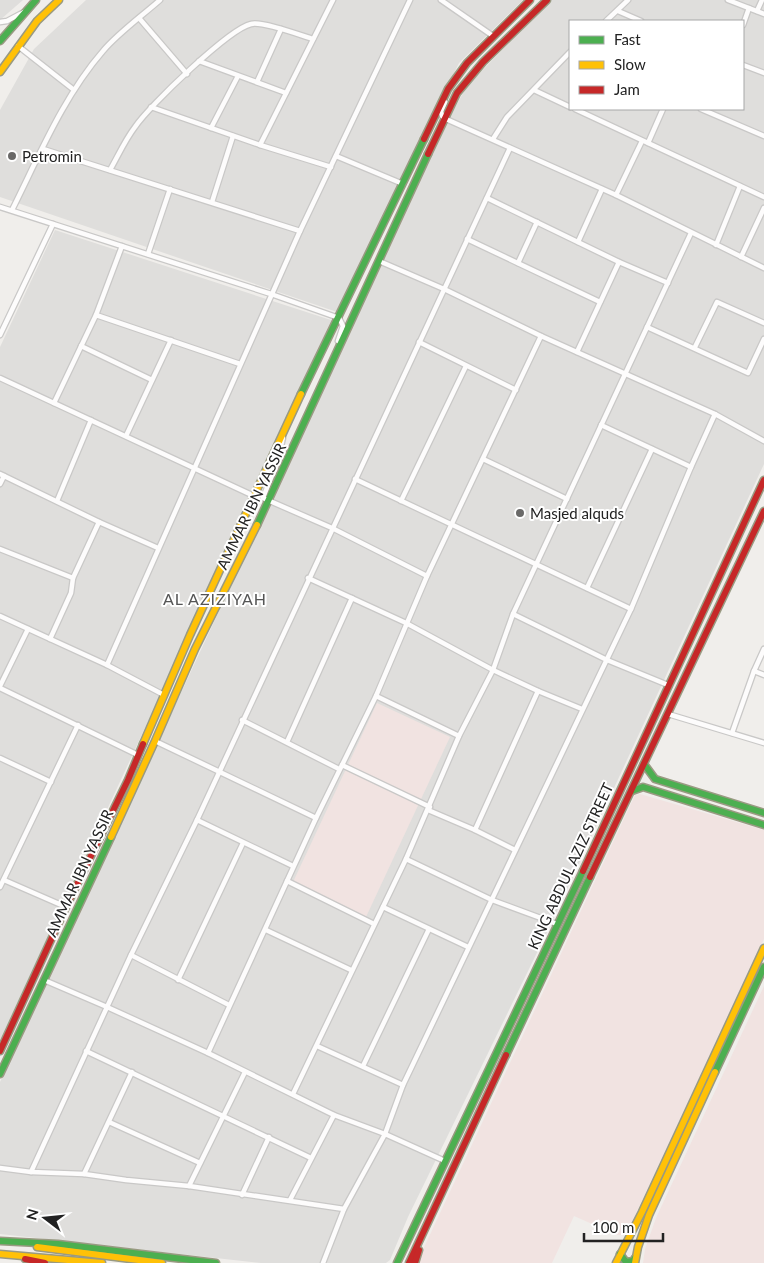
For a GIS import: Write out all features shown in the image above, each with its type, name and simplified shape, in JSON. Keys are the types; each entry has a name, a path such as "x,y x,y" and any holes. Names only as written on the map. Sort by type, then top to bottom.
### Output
{"street":[{"path":"0,41 36,0"},
{"path":"0,72 37,21 58,0"},
{"path":"12,210 74,90 104,50 160,0"},
{"path":"260,145 333,0"},
{"path":"107,665 300,231 410,0"},
{"path":"441,0 493,36"},
{"name":"AMMAR IBN YASSIR","path":"0,1051 138,756 254,496 451,85 466,63 530,0"},
{"name":"AMMAR IBN YASSIR","path":"0,1074 155,741 195,648 268,502 457,93 483,62 547,0"},
{"path":"607,20 628,0"},
{"path":"728,0 764,14"},
{"path":"757,11 762,0"},
{"path":"744,22 749,8"},
{"path":"0,22 7,21 25,11"},
{"path":"618,11 639,20"},
{"path":"139,18 187,74"},
{"path":"110,170 135,127 151,107 236,30 252,23 313,39"},
{"path":"257,82 281,30"},
{"path":"18,46 74,90"},
{"path":"493,139 507,117 569,53"},
{"path":"199,62 286,93"},
{"path":"744,65 764,74"},
{"path":"211,128 238,76"},
{"path":"451,85 441,111 442,116 446,119 616,195 764,268"},
{"path":"534,90 569,107"},
{"path":"151,107 330,167"},
{"path":"577,110 764,197"},
{"path":"648,143 663,110"},
{"path":"703,110 764,136"},
{"path":"717,116 719,110"},
{"path":"212,202 233,136"},
{"path":"616,195 642,140"},
{"path":"43,148 300,231"},
{"path":"31,1172 510,148"},
{"path":"336,156 403,184"},
{"path":"716,245 740,186"},
{"path":"148,254 170,189"},
{"path":"578,242 602,189"},
{"path":"487,198 619,262 668,283"},
{"path":"0,207 272,294 339,318 343,326 330,366"},
{"path":"741,257 764,208"},
{"path":"518,264 537,222"},
{"path":"0,335 53,224"},
{"path":"293,1094 406,859 460,736 492,670 513,614 691,233"},
{"path":"467,240 600,302"},
{"path":"54,403 96,314 122,246"},
{"path":"379,261 715,414 764,441"},
{"path":"577,352 619,262"},
{"path":"694,347 717,302 764,323"},
{"path":"96,314 240,364"},
{"path":"647,327 748,373 764,339"},
{"path":"208,1053 266,930 293,866 376,696 406,623 451,524 541,336"},
{"path":"126,436 171,340"},
{"path":"419,342 516,390"},
{"path":"80,346 152,380"},
{"path":"401,501 466,366"},
{"path":"0,378 254,496"},
{"path":"323,1263 344,1209 385,1134 402,1085 630,609 715,414"},
{"path":"58,501 91,420"},
{"path":"601,425 691,467"},
{"path":"286,428 276,465 262,498 332,528 427,576"},
{"path":"587,588 652,448"},
{"path":"483,459 566,499"},
{"path":"0,484 2,475 98,522 158,548"},
{"path":"355,479 630,609"},
{"name":"KING ABDUL AZIZ STREET","path":"395,1263 402,1252 557,924 764,480"},
{"name":"KING ABDUL AZIZ STREET","path":"409,1263 644,764 762,522 764,511"},
{"path":"50,639 71,593 73,578 98,522"},
{"path":"0,549 73,578"},
{"path":"308,578 406,623 492,670 538,692 582,709"},
{"path":"287,742 352,598"},
{"path":"513,614 606,660 668,685"},
{"path":"0,616 107,665 164,695"},
{"path":"28,629 0,687 138,756"},
{"path":"732,733 754,671 764,650"},
{"path":"754,671 764,675"},
{"path":"475,830 538,692"},
{"path":"376,696 460,736"},
{"path":"668,714 764,743"},
{"path":"242,720 515,850"},
{"path":"0,887 78,725"},
{"path":"155,741 316,818"},
{"path":"0,758 51,782"},
{"path":"644,764 655,778 764,813"},
{"path":"651,790 655,778"},
{"path":"632,791 640,787 764,825"},
{"path":"197,820 293,866"},
{"path":"178,980 242,843"},
{"path":"406,859 492,900 557,924"},
{"path":"4,880 66,907"},
{"path":"287,881 374,924"},
{"path":"383,908 468,947"},
{"path":"363,1066 429,929"},
{"path":"266,930 351,970"},
{"path":"616,1263 642,1212 764,948"},
{"path":"131,955 229,1005"},
{"path":"620,1254 622,1260 626,1262 635,1260 649,1215 764,967"},
{"path":"44,980 208,1053 334,1115 385,1134 445,1161"},
{"path":"317,1046 402,1085"},
{"path":"86,1051 311,1158"},
{"path":"84,1174 132,1072"},
{"path":"189,1186 222,1115 245,1072"},
{"path":"290,1200 334,1115"},
{"path":"109,1122 200,1163"},
{"path":"242,1195 269,1137"},
{"path":"0,1168 31,1172 84,1174 189,1186 344,1209"},
{"path":"416,1263 422,1235"},
{"path":"0,1241 102,1263"},
{"path":"0,1241 58,1244 216,1263"},
{"path":"0,1254 57,1254 162,1263"},
{"path":"0,1254 44,1263"}],"shaded area":[{"path":"0,0 23,0 0,20"},
{"path":"86,0 523,0 459,63 337,312 0,197 0,110 34,49"},
{"path":"551,0 764,0 764,464 551,924 408,1217 390,1260 386,1263 261,1263 0,1234 0,1082 445,125 467,86"},
{"path":"55,230 334,321 0,1040 0,347"},
{"path":"377,703 450,737 366,917 293,882"},
{"path":"640,794 764,830 764,939 626,1235 617,1235 574,1216 552,1263 418,1263 635,795"},
{"path":"764,986 764,1263 643,1263 645,1249 656,1218"}],"traffic: fast":[{"path":"0,41 36,0"},
{"path":"301,394 424,139"},
{"path":"257,525 428,154"},
{"path":"644,764 655,779 764,813"},
{"path":"632,791 643,787 764,825"},
{"path":"0,1074 111,837"},
{"path":"397,1263 583,871"},
{"path":"506,1055 590,877"},
{"path":"715,1072 764,967"},
{"path":"0,1241 58,1244 216,1263"},
{"path":"620,1254 626,1262 633,1261 635,1258"}],"traffic: slow":[{"path":"0,72 37,21 59,0"},
{"path":"143,744 190,635 301,394"},
{"path":"111,837 195,649 257,525"},
{"path":"616,1263 642,1212 764,948"},
{"path":"635,1263 638,1247 649,1215 715,1072"},
{"path":"37,1247 162,1263"},
{"path":"0,1254 102,1263"}],"traffic: jam":[{"path":"424,139 448,89 467,63 530,0"},
{"path":"428,154 457,93 483,62 547,0"},
{"path":"583,871 764,480"},
{"path":"590,877 764,511"},
{"path":"0,1051 66,907 128,780 143,744"},
{"path":"409,1263 506,1055"},
{"path":"415,1263 419,1250"},
{"path":"25,1259 45,1263"}],"place":[{"name":"Petromin","path":"12,156"},
{"name":"Masjed alquds","path":"520,513"}],"district":[{"name":"AL AZIZIYAH","path":"215,598"}]}
